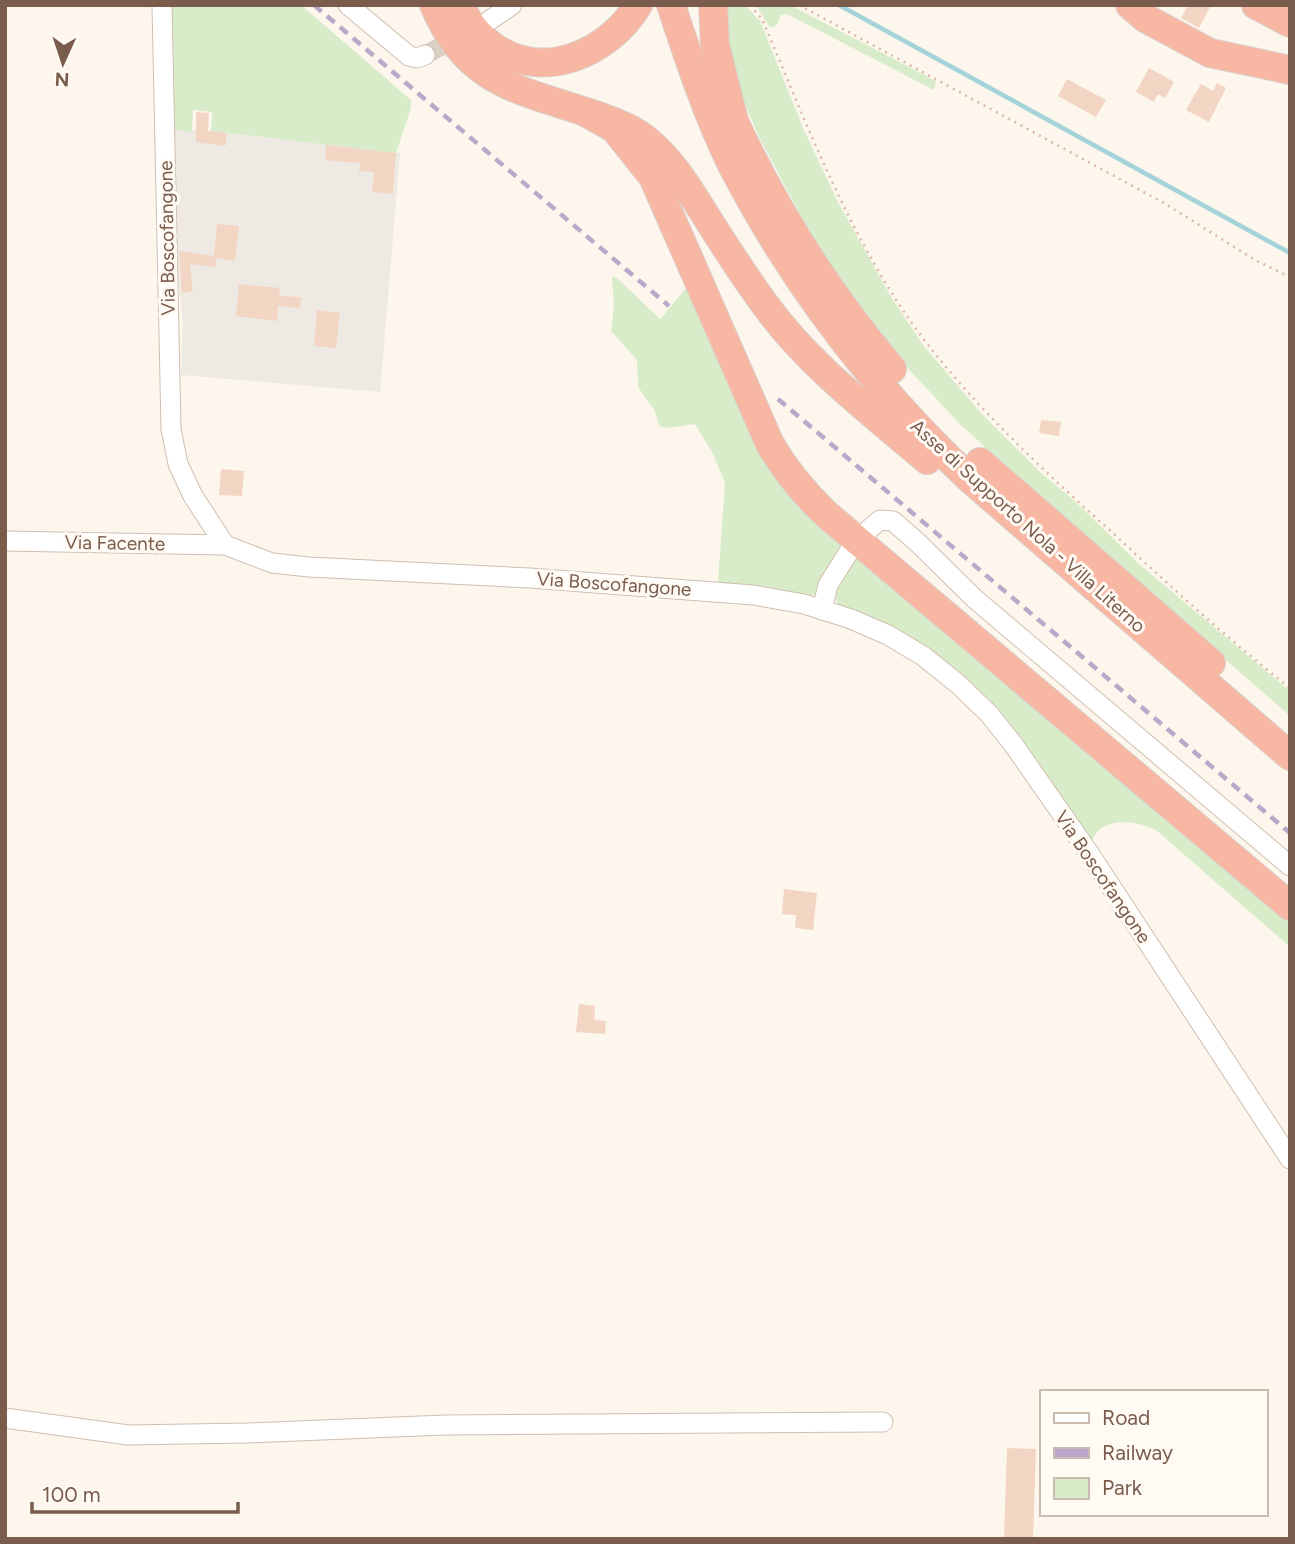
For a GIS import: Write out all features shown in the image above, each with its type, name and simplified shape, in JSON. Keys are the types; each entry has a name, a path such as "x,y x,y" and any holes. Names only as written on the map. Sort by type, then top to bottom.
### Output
{"highway":[{"path":"435,5 441,20 458,46 478,68 493,79 524,94 633,130 662,153 681,177 768,309 820,367 1045,563 1152,638"},
{"path":"461,5 473,29 486,41 510,57 531,63 567,60 589,52 611,38 626,24 638,5"},
{"name":"Asse di Supporto Nola - Villa Literno","path":"671,5 707,106 732,163 789,262 850,351 930,441 970,479 1290,756"},
{"name":"Asse di Supporto Nola - Villa Literno","path":"690,5 705,52 735,125 785,220 868,341 916,397 984,465 1290,731"},
{"path":"713,5 715,45 735,125"},
{"path":"1130,5 1145,18 1210,53 1290,70"},
{"path":"1256,5 1290,23"},
{"path":"585,112 614,128 653,177 770,444 799,489 825,514 1290,906"}],"street":[{"name":"Via Boscofangone","path":"162,5 171,429 178,464 210,525 225,545 272,563 309,568 530,578 753,595 804,604 851,619 888,635 923,656 958,684 989,714 1013,744 1089,853 1290,1159"},
{"path":"348,5 409,56 417,58 425,55"},
{"path":"489,20 512,5"},
{"path":"867,531 880,520 893,522 917,541 975,599 1290,866"},
{"name":"Via Facente","path":"5,541 225,545"},
{"path":"822,610 828,585 850,550"},
{"path":"5,1418 128,1435 445,1425 883,1422"}],"path":[{"path":"750,5 762,19 830,179 863,242 924,340 986,414 1192,606 1290,688"},
{"path":"799,5 1164,203 1255,260 1290,277"}],"shaded area":[{"path":"170,129 211,131 400,153 380,392 181,375 183,322 175,251"}],"green space":[{"path":"169,5 301,5 411,100 411,108 396,153 211,131 212,112 193,110 192,132 170,129 174,92"},
{"path":"724,5 745,5 760,21 804,130 838,202 890,295 923,345 981,413 1039,471 1079,505 1139,564 1290,691 1290,716 993,455 902,362 872,324 811,235 760,139 731,72"},
{"path":"756,5 790,5 936,81 934,90 787,14 781,15 777,25 770,28"},
{"path":"612,276 660,319 688,286 848,545 818,593 805,595 718,582 725,483 713,454 695,424 668,428 659,426 655,411 638,387 637,360 611,331 614,305"},
{"path":"859,553 1290,920 1290,947 1156,830 1139,824 1112,823 1090,840 1009,723 970,681 922,646 839,605 835,598 836,585"}],"building":[{"path":"1188,5 1211,5 1199,28 1181,18"},
{"path":"1149,68 1174,82 1165,98 1158,94 1154,102 1136,92"},
{"path":"1067,79 1106,100 1096,117 1058,96"},
{"path":"1217,83 1226,88 1209,122 1186,110 1201,84 1213,91"},
{"path":"196,112 209,113 208,131 227,133 225,146 196,142"},
{"path":"326,145 396,153 393,194 372,192 374,172 359,171 360,163 325,160"},
{"path":"217,224 239,226 235,261 216,258 215,267 190,264 193,291 182,293 179,251 214,256"},
{"path":"239,284 280,288 279,296 301,297 300,308 278,306 277,321 236,316"},
{"path":"317,310 340,313 336,348 314,346"},
{"path":"1041,420 1061,422 1059,436 1039,433"},
{"path":"221,469 244,471 242,496 219,495"},
{"path":"784,889 817,893 813,930 795,928 796,915 782,914"},
{"path":"579,1004 595,1006 594,1020 606,1021 605,1034 576,1032"},
{"path":"1007,1448 1036,1449 1033,1539 1004,1539"}],"waterway":[{"path":"839,5 1290,253"}],"tunnel":[{"path":"425,55 464,34"}],"railway":[{"path":"314,5 669,306"},
{"path":"778,399 1290,833"}]}
